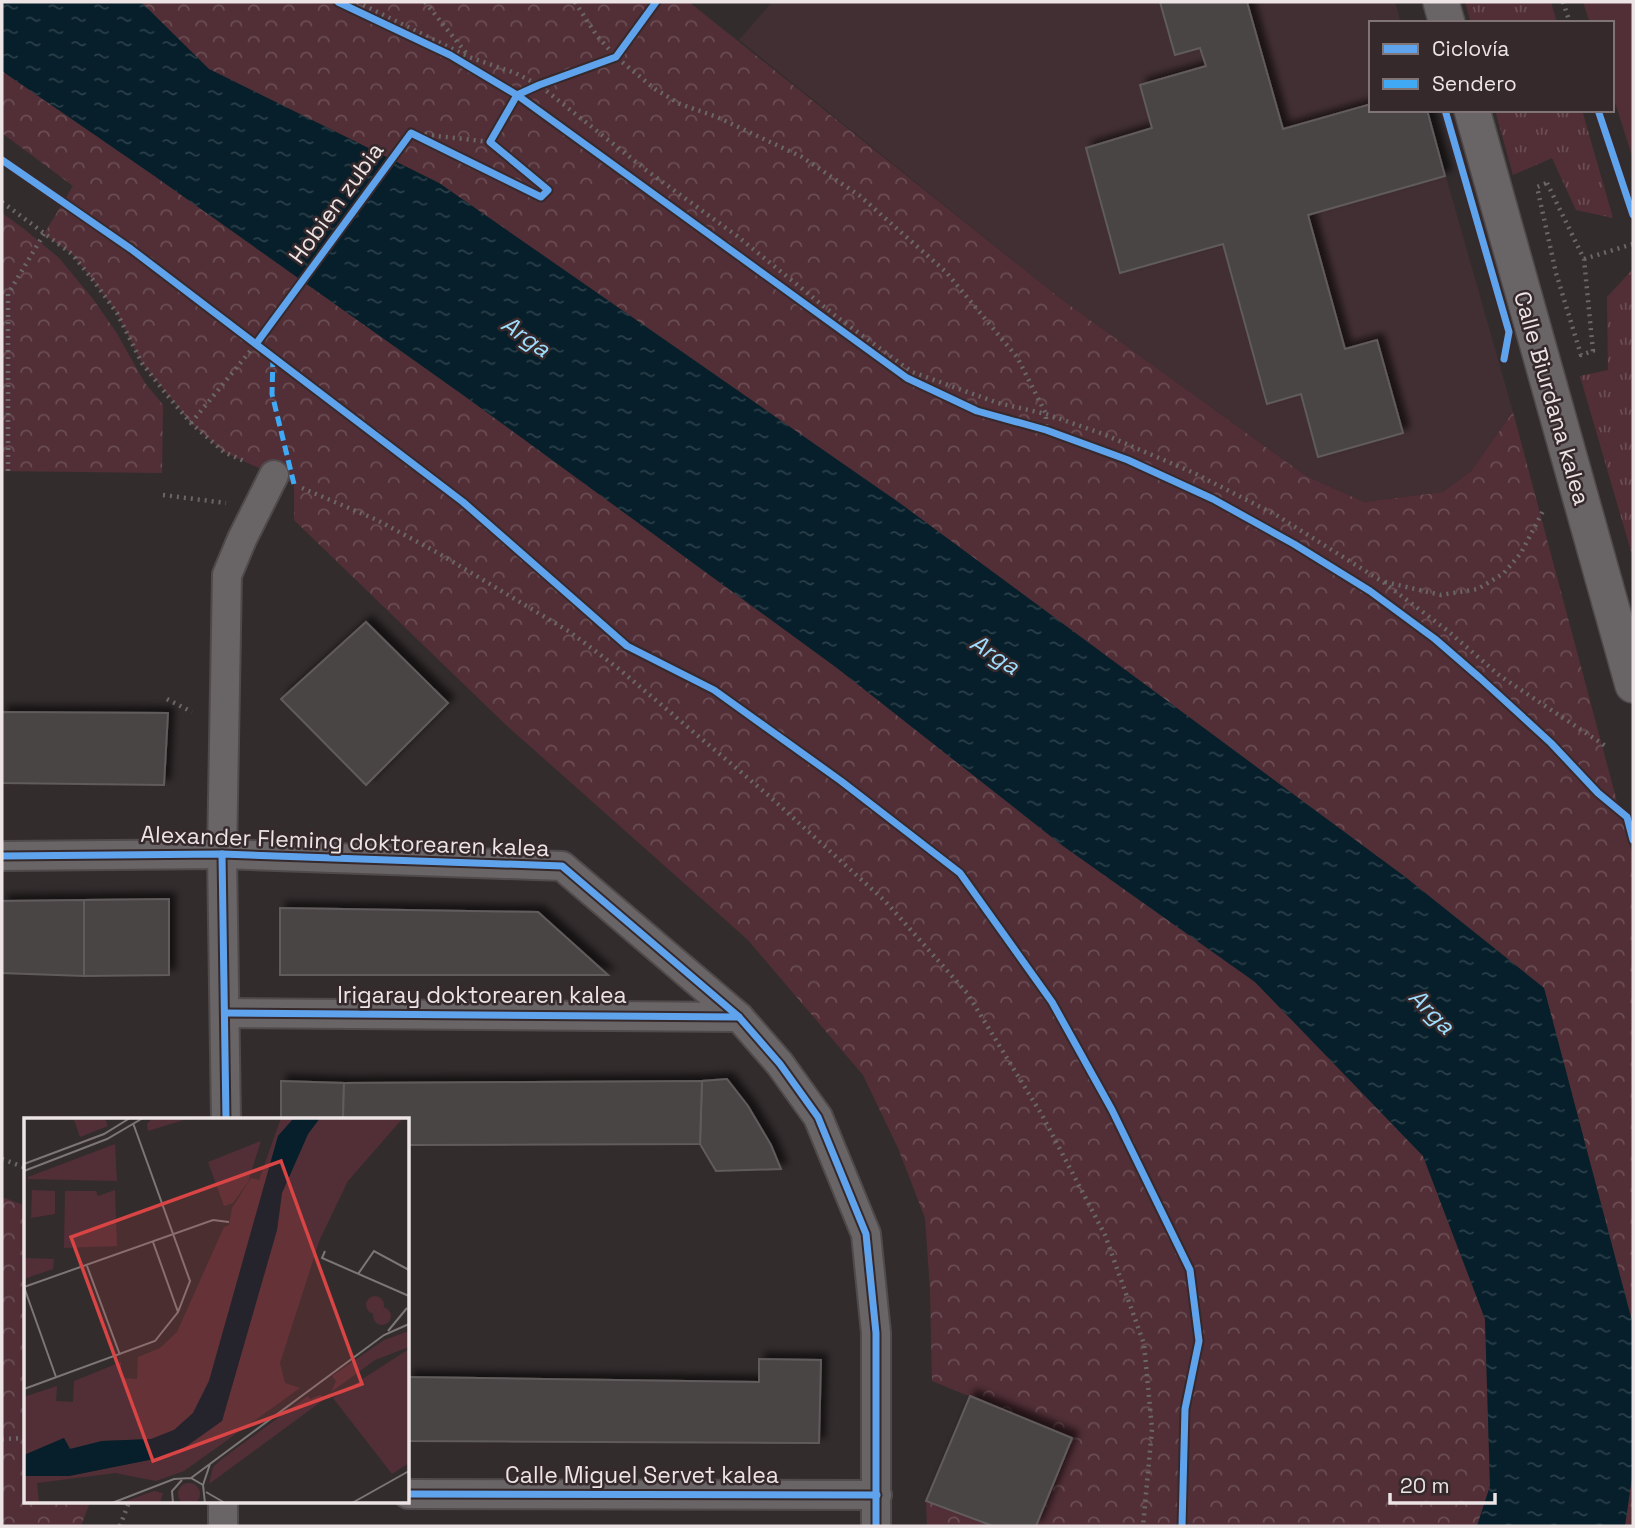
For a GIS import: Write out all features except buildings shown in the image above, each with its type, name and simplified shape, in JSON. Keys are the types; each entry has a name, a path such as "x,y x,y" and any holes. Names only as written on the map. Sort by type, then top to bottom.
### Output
{"street":[{"path":"1441,2 1446,21"},
{"name":"Calle Biurdana kalea","path":"1473,112 1633,685"},
{"path":"226,1118 222,854 227,575 242,538 274,475"},
{"name":"Alexander Fleming doktorearen kalea","path":"2,856 222,854 562,866 739,1017"},
{"name":"Irigaray doktorearen kalea","path":"225,1013 739,1017"},
{"path":"739,1017 780,1064 818,1117 866,1234 876,1333 876,1526"},
{"name":"Calle Miguel Servet kalea","path":"410,1494 877,1495"},
{"path":"223,1504 223,1526"}],"path":[{"path":"425,2 469,57"},
{"path":"575,2 597,36 615,57 655,89 680,104 718,117 802,157 860,196 946,272 1017,357 1046,414 1046,430"},
{"path":"491,142 517,95 615,57 656,2"},
{"path":"1563,2 1569,21"},
{"path":"354,5 539,85 646,170 737,236 837,317 912,372 998,403 1046,414 1103,433 1194,473 1276,515 1383,582 1448,631 1500,676 1607,747"},
{"path":"354,5 472,68"},
{"path":"506,89 528,103"},
{"path":"1599,112 1633,215"},
{"path":"1547,183 1584,259 1593,351 1581,355 1556,273 1537,187 1547,183"},
{"path":"2,202 72,254 117,313 142,363 191,423 224,452 377,520 570,632 619,669 768,795 885,901 967,993 1042,1115 1105,1235 1144,1344 1152,1429 1143,1526"},
{"path":"8,471 5,294 44,234"},
{"path":"1584,259 1633,244"},
{"path":"829,322 919,384"},
{"path":"1035,427 1058,435"},
{"path":"163,495 258,507"},
{"path":"1383,582 1441,595 1478,589 1504,573 1521,553 1545,509"},
{"path":"2,1159 24,1167"},
{"path":"2,1438 24,1438"},
{"path":"120,1526 128,1504"}],"shaded area":[{"path":"772,2 1395,2 1400,21 1369,21 1369,112 1428,112 1513,412 1471,471 1443,492 1364,502 1306,476 1061,299 739,40"}],"green space":[{"path":"141,2 689,2 1061,299 1306,476 1364,502 1443,492 1471,471 1513,412 1633,856 1633,1324 1544,988 1404,876 901,504 439,183 209,69"},
{"path":"1465,2 1551,2 1556,21 1470,21"},
{"path":"1583,2 1633,2 1633,159 1614,99 1614,21 1589,21"},
{"path":"2,71 463,395 837,668 1064,846 1255,982 1423,1156 1485,1319 1490,1486 1477,1526 1036,1526 1072,1438 932,1381 925,1218 898,1148 863,1075 748,940 505,724 294,520 294,484 224,452 191,423 142,363 117,313 93,280 72,254 44,234 73,186 2,133"},
{"path":"1496,112 1583,112 1613,218 1576,210 1552,158 1513,175"},
{"path":"2,213 59,258 93,299 116,332 145,383 163,405 162,473 2,471"},
{"path":"1633,269 1633,558 1580,376 1608,370 1607,297"},
{"path":"2,1197 24,1205 24,1504 89,1504 81,1526 2,1526"},
{"path":"1633,1470 1633,1526 1625,1526"},
{"path":"926,1501 993,1526 927,1526"}],"water":[{"name":"Arga","path":"2,2 141,2 209,69 439,183 901,504 1404,876 1544,988 1633,1325 1633,1470 1625,1526 1477,1526 1490,1486 1485,1319 1423,1156 1255,982 1063,846 837,668 463,395 2,71"}],"marked path":[{"path":"273,357 272,394 294,484"}],"cycle path":[{"path":"338,2 450,55 517,95 907,378 977,411 1046,430 1128,460 1213,499 1294,544 1370,591 1435,639 1551,743 1598,793 1627,817 1633,840"},
{"name":"Hobien zubia","path":"256,344 411,133 541,197 548,190 490,142 517,95 616,57 656,2"},
{"path":"1446,112 1509,332 1504,359"},
{"path":"1599,112 1633,215"},
{"path":"2,160 131,249 463,502 627,646 714,690 841,781 960,873 1052,1002 1112,1110 1190,1270 1199,1341 1185,1409 1182,1526"},
{"path":"222,854 226,1118"},
{"path":"2,856 222,854 562,866 739,1017 780,1064 818,1117 866,1234 876,1333 876,1526"},
{"path":"225,1013 739,1017"},
{"path":"410,1494 877,1495"}]}
